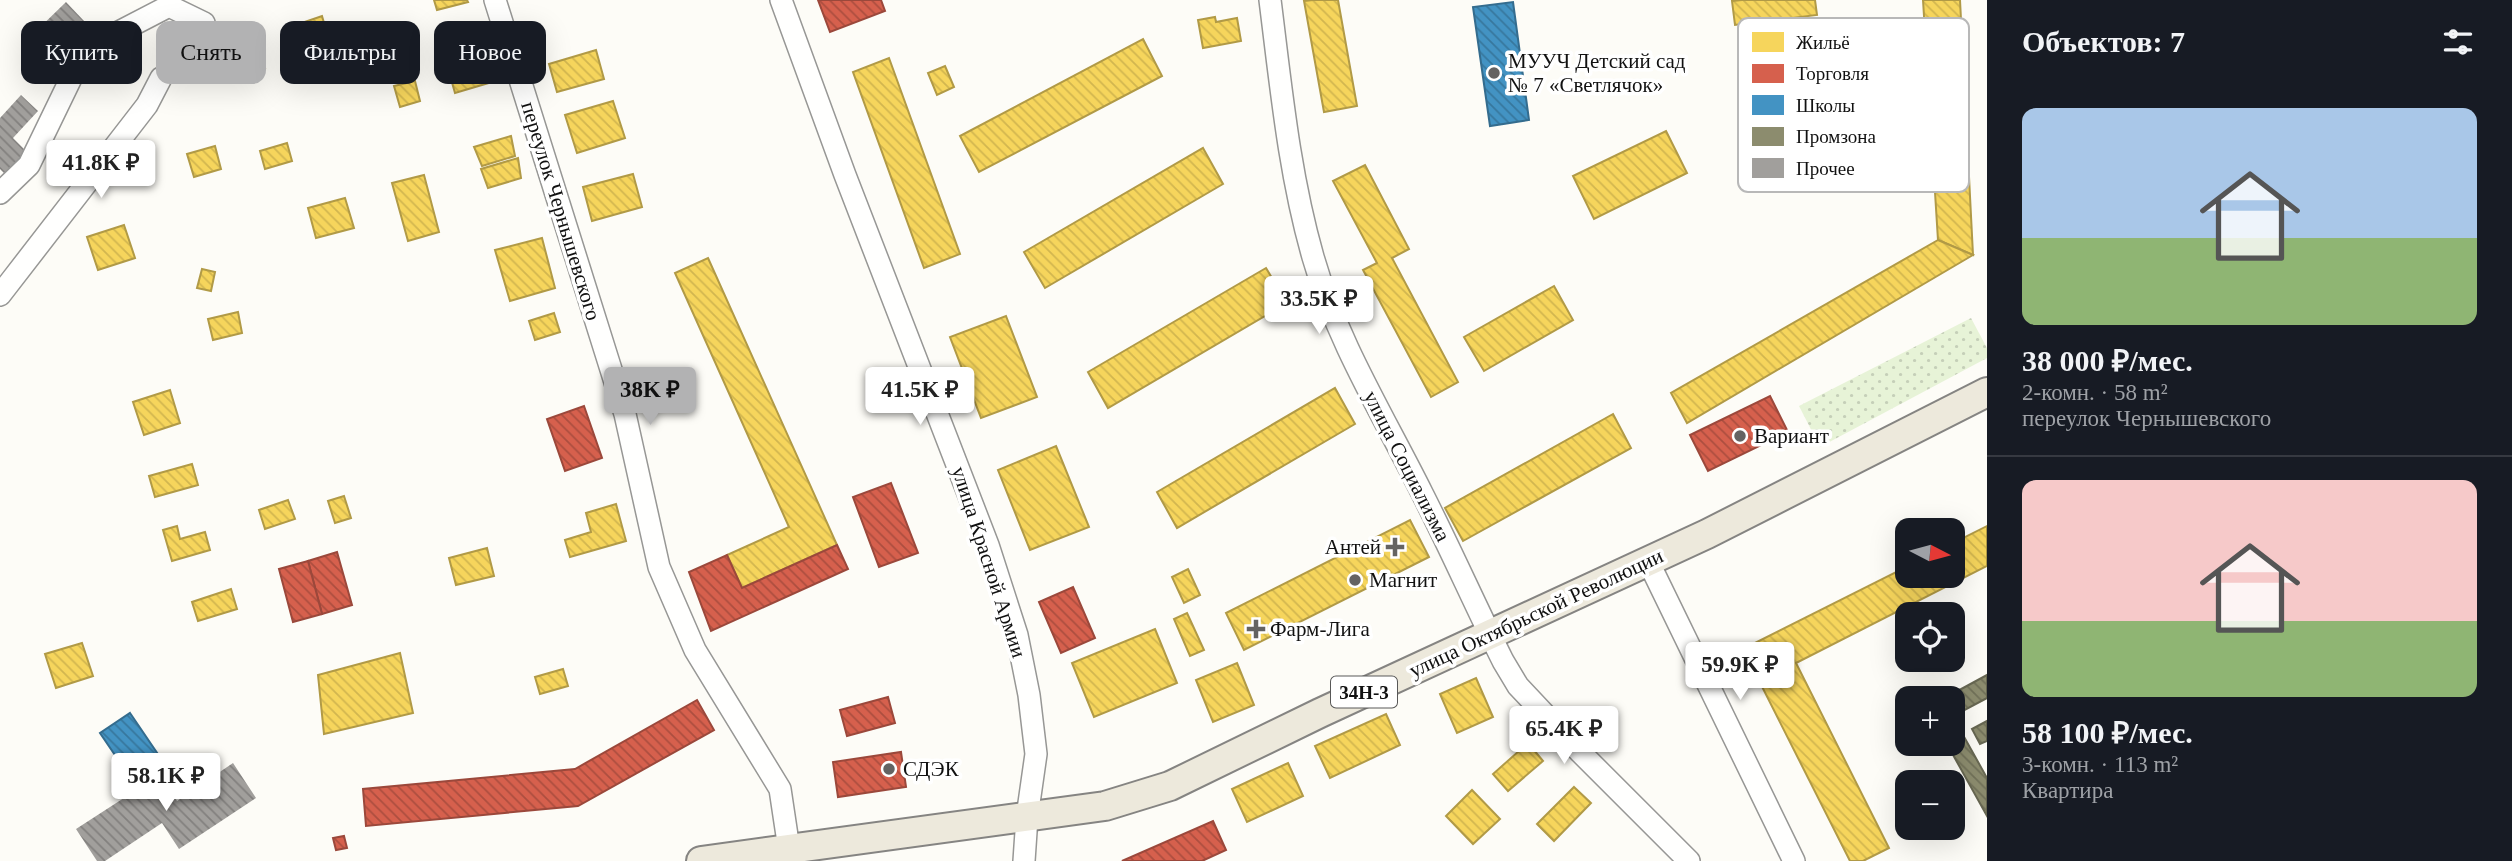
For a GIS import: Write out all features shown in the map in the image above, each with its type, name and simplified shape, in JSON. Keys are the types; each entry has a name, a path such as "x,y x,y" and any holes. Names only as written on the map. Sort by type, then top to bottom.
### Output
{"main road":[{"name":"улица Октябрьской Революции","path":"701,861 1105,806 1170,786 1648,561 1987,392"}],"street":[{"name":"переулок Чернышевского","path":"495,0 625,414 659,566 695,650 780,789 789,849"},
{"name":"улица Красной Армии","path":"781,0 845,175 988,545 1017,635 1029,695 1036,754 1024,861"},
{"name":"улица Социализма","path":"1270,0 1292,172 1313,258 1350,355 1423,495 1489,634 1518,686 1689,861"},
{"path":"0,193 29,165 76,68 117,33 169,6 200,21"},
{"path":"0,295 147,105 158,84"},
{"path":"1648,561 1794,861"}],"green space":[{"path":"1971,318 1987,348 1987,358 1820,447 1799,406"}],"building: Жильё":[{"path":"434,0 467,0 468,2 437,10"},
{"path":"1338,0 1357,106 1324,112 1304,1"},
{"path":"1815,0 1817,15 1738,18 1738,25 1735,25 1732,1"},
{"path":"1923,0 1960,0 1961,18 1924,18"},
{"path":"322,16 323,21 308,21"},
{"path":"1215,17 1216,22 1237,18 1241,41 1203,48 1198,20"},
{"path":"1143,39 1162,76 979,172 960,136"},
{"path":"596,50 604,79 557,92 549,64"},
{"path":"889,58 960,254 924,268 853,72"},
{"path":"945,66 954,87 937,95 928,73"},
{"path":"416,84 420,101 400,107 394,86"},
{"path":"452,84 485,84 455,93"},
{"path":"613,101 625,138 577,153 565,115"},
{"path":"1666,131 1687,173 1594,219 1573,176"},
{"path":"511,136 515,156 482,166 474,147"},
{"path":"287,143 292,161 265,169 260,151"},
{"path":"215,146 221,169 194,177 187,154"},
{"path":"1203,148 1223,184 1045,288 1024,252"},
{"path":"518,158 521,178 488,188 481,169"},
{"path":"1365,165 1409,249 1392,258 1458,382 1431,397 1363,270 1377,263 1333,181"},
{"path":"633,174 642,207 592,221 583,187"},
{"path":"424,175 439,232 408,241 392,183"},
{"path":"1969,177 1973,255 1938,240 1935,192 1969,192"},
{"path":"345,198 354,228 316,238 308,208"},
{"path":"124,225 135,258 98,270 87,237"},
{"path":"542,238 555,288 510,301 495,250"},
{"path":"1938,240 1973,255 1687,423 1671,393"},
{"path":"708,258 837,545 742,588 727,555 789,527 675,273"},
{"path":"1266,268 1287,303 1108,408 1088,372"},
{"path":"202,269 215,272 211,291 197,288"},
{"path":"1554,286 1573,320 1484,371 1464,337"},
{"path":"238,312 242,333 213,340 208,319"},
{"path":"554,313 560,332 535,340 529,321"},
{"path":"1006,316 1037,397 981,418 950,337"},
{"path":"1335,388 1355,424 1177,528 1157,492"},
{"path":"170,390 180,423 144,435 133,402"},
{"path":"1613,414 1631,448 1463,541 1445,508"},
{"path":"1056,446 1089,527 1030,550 998,470"},
{"path":"192,464 198,485 155,497 149,476"},
{"path":"344,496 351,518 335,523 328,501"},
{"path":"288,500 295,519 265,529 259,510"},
{"path":"616,504 626,541 570,557 565,540 591,532 586,513"},
{"path":"1410,520 1429,557 1244,650 1226,613"},
{"path":"177,526 180,539 205,532 210,550 172,561 163,530"},
{"path":"1987,526 1987,566 1965,577 1965,537"},
{"path":"487,548 494,576 456,585 449,558"},
{"path":"1188,569 1200,595 1184,603 1172,577"},
{"path":"1895,573 1895,588 1944,588 1916,602 1895,602 1895,613 1796,663 1889,848 1863,861 1850,861 1743,649"},
{"path":"231,589 237,609 198,621 192,602"},
{"path":"1187,613 1204,650 1190,656 1174,619"},
{"path":"1155,629 1177,683 1094,717 1072,663"},
{"path":"82,643 93,676 56,688 45,654"},
{"path":"400,653 413,713 324,734 318,675"},
{"path":"1237,663 1254,705 1213,722 1196,680"},
{"path":"563,669 568,686 540,694 535,677"},
{"path":"1476,678 1493,717 1457,733 1440,694"},
{"path":"1386,714 1400,745 1330,778 1315,746"},
{"path":"1528,743 1543,761 1508,791 1493,774"},
{"path":"1288,763 1303,796 1247,822 1232,789"},
{"path":"1574,787 1591,803 1554,841 1537,824"},
{"path":"1472,790 1500,819 1473,844 1446,816"}],"building: Торговля":[{"path":"818,0 881,0 885,11 830,32"},
{"path":"1770,396 1788,432 1708,471 1690,435"},
{"path":"584,406 602,458 565,471 547,419"},
{"path":"891,483 918,553 879,567 853,497"},
{"path":"837,545 848,569 711,631 689,572 727,555 742,588"},
{"path":"337,552 352,605 322,614 308,561"},
{"path":"308,561 322,614 293,622 279,569"},
{"path":"1073,587 1095,638 1061,653 1039,602"},
{"path":"888,697 895,723 847,736 840,710"},
{"path":"697,700 714,730 578,806 366,826 363,789 575,769"},
{"path":"901,752 906,787 838,797 833,762"},
{"path":"1213,821 1226,850 1202,861 1122,861"},
{"path":"344,836 347,848 336,850 333,838"}],"building: Школы":[{"path":"1513,2 1529,120 1490,126 1473,7"},
{"path":"130,713 166,766 136,786 100,733"}],"building: Промзона":[{"path":"1987,675 1987,698 1965,710 1965,687"},
{"path":"1987,721 1987,741 1980,744 1972,729"},
{"path":"1965,739 1987,778 1987,816 1965,776 1965,770 1961,770 1954,756 1965,756"}],"building: Прочее":[{"path":"66,2 84,21 46,21"},
{"path":"21,95 38,111 13,138 28,153 7,176 0,169 0,118"},
{"path":"233,763 256,798 179,849 162,823 105,861 97,861 76,829 161,774 177,801"}],"place":[{"name":"МУУЧ Детский сад № 7 «Светлячок»","path":"1494,73"},
{"name":"Вариант","path":"1740,436"},
{"name":"Антей","path":"1395,547"},
{"name":"Магнит","path":"1355,580"},
{"name":"Фарм-Лига","path":"1256,629"},
{"name":"СДЭК","path":"889,769"}]}
